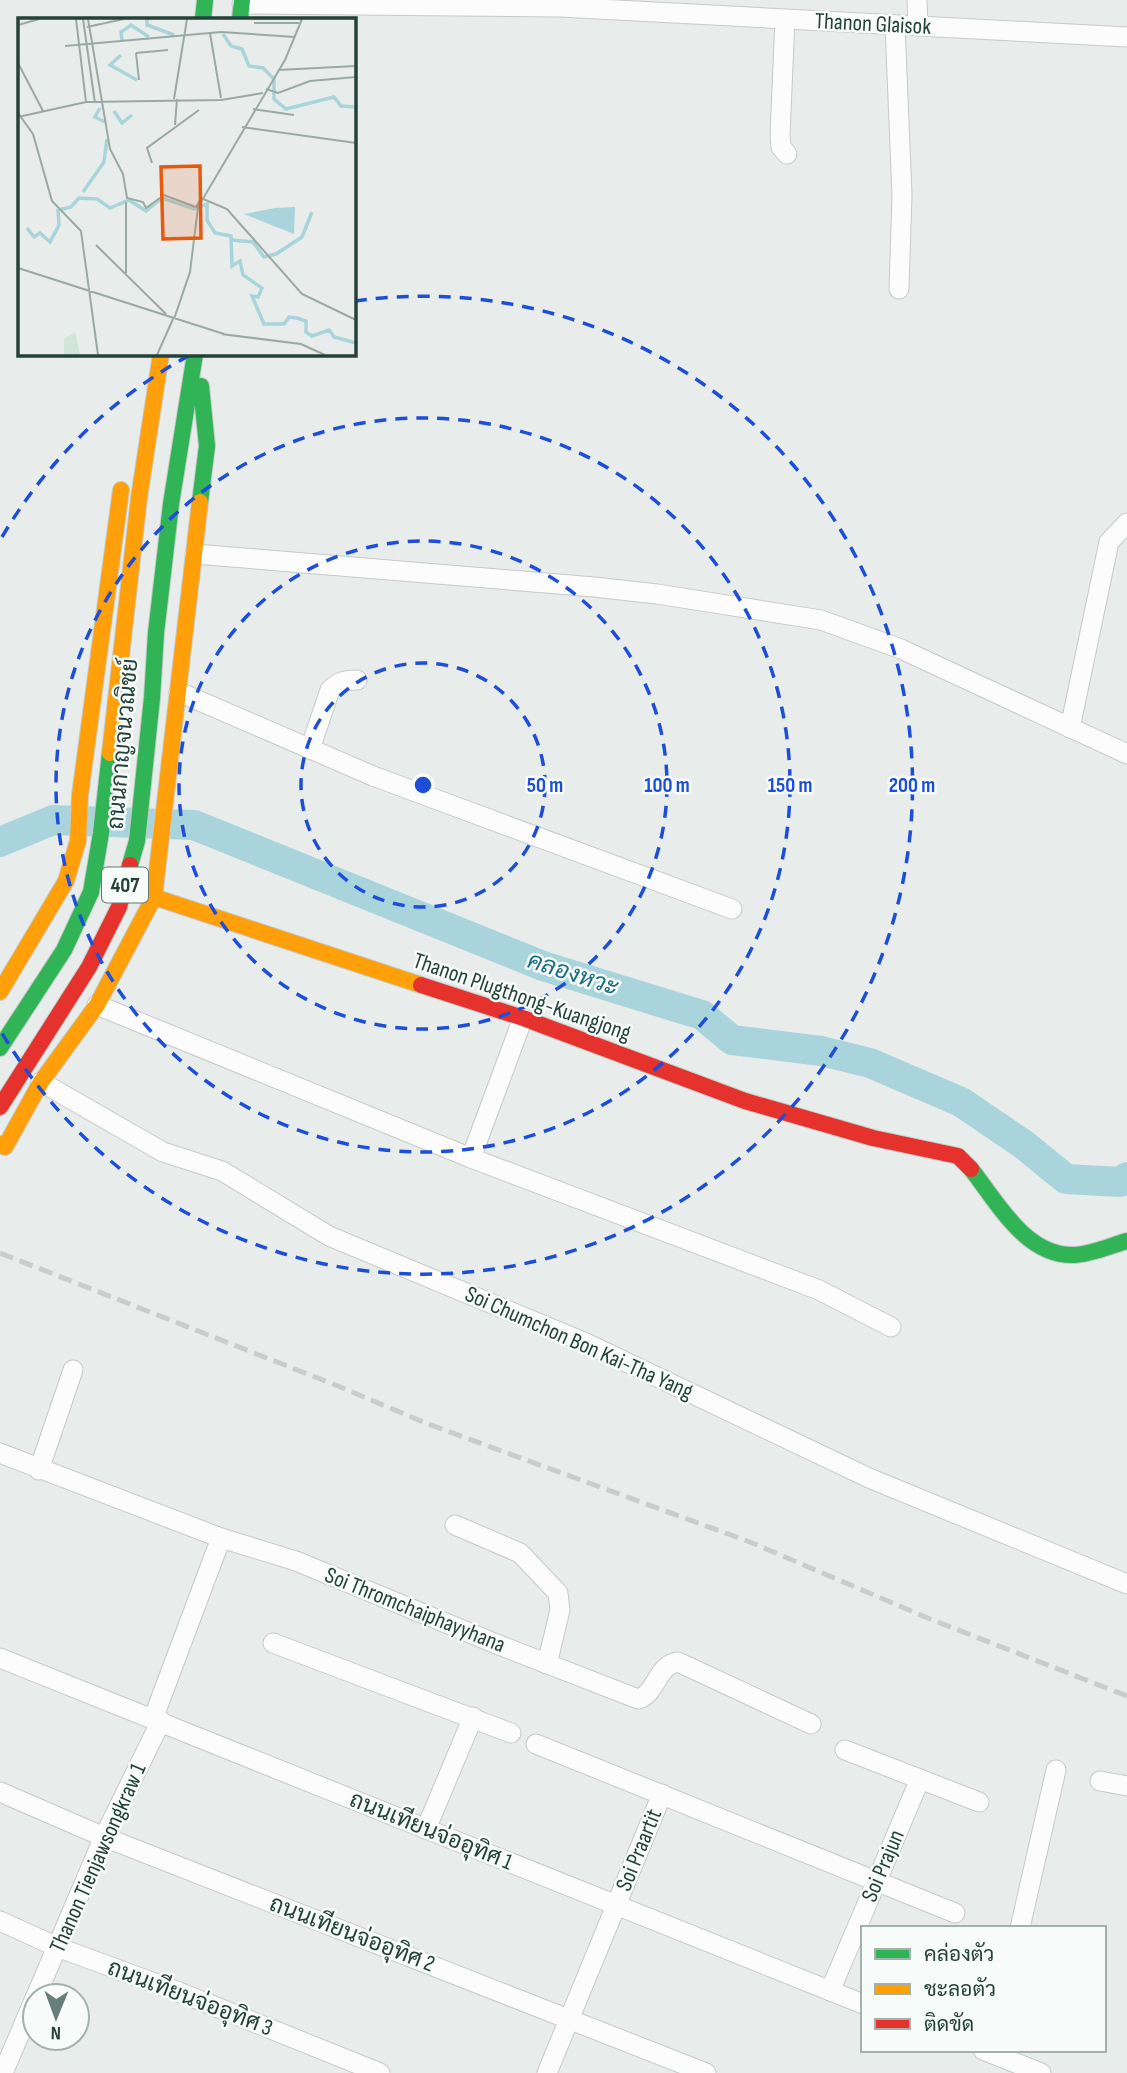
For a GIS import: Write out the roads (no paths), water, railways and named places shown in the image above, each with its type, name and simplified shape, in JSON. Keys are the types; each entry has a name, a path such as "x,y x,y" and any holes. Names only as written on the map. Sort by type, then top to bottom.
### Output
{"main road":[{"path":"203,18 205,0"},
{"path":"134,418 159,355"},
{"name":"ถนนกาญจนวณิชย์","path":"0,1048 64,950 91,892 101,833 139,498 159,355"},
{"path":"0,1144 5,1147 41,1082 97,1005 154,897 206,446 197,355"},
{"name":"ถนนกาญจนวณิชย์","path":"0,1107 89,967 118,907 137,841 171,503 197,355"},
{"path":"0,992 66,881 78,841 80,795 124,472"},
{"name":"Thanon Plugthong-Kuangjong","path":"154,897 523,1018 745,1101 873,1138 958,1156 969,1166 1023,1235 1039,1247 1072,1255 1127,1241"}],"street":[{"path":"917,0 918,26"},
{"name":"Thanon Glaisok","path":"241,8 560,7 1127,37"},
{"path":"785,19 780,135 781,147 787,154"},
{"path":"895,25 902,195 899,289"},
{"path":"1070,728 1109,542 1127,523"},
{"path":"195,554 594,587 657,594 821,620 901,649 1127,754"},
{"path":"310,749 330,690 344,680 358,680"},
{"path":"179,692 373,776 732,909"},
{"path":"97,1005 471,1157 819,1290 891,1326"},
{"path":"471,1157 523,1018"},
{"name":"Soi Chumchon Bon Kai-Tha Yang","path":"41,1082 163,1152 222,1171 329,1236 586,1343 869,1478 1127,1584"},
{"path":"39,1470 73,1370"},
{"name":"Soi Thromchaiphayyhana","path":"0,1453 221,1538 296,1561 547,1664 640,1699 668,1665 684,1663 811,1724"},
{"path":"455,1525 520,1553 558,1593 560,1610 547,1664"},
{"name":"Thanon Tienjawsongkraw 1","path":"42,1982 157,1720 221,1538"},
{"path":"273,1643 511,1733"},
{"name":"ถนนเทียนจ่ออุทิศ 1","path":"0,1658 861,2003"},
{"path":"426,1829 472,1717"},
{"path":"536,1744 955,1913"},
{"path":"845,1749 979,1802"},
{"path":"1020,1926 1056,1770"},
{"name":"Soi Prajun","path":"830,1992 919,1779"},
{"path":"1100,1781 1127,1786"},
{"name":"ถนนเทียนจ่ออุทิศ 2","path":"0,1791 104,1837 706,2073"},
{"name":"Soi Praartit","path":"547,2073 662,1794"},
{"name":"ถนนเทียนจ่ออุทิศ 3","path":"0,1921 57,1947 179,1992 380,2073"},
{"name":"Thanon Tienjawsongkraw 1","path":"2,2073 21,2031"},
{"path":"991,2052 1041,2073"}],"waterway":[{"name":"คลองหวะ","path":"0,842 53,820 194,825 543,966 702,1015 732,1040 821,1051 870,1063 961,1102 1023,1144 1066,1179 1120,1182 1127,1177"}],"railway":[{"path":"0,1253 428,1424 750,1542 930,1619 1127,1696"}]}
